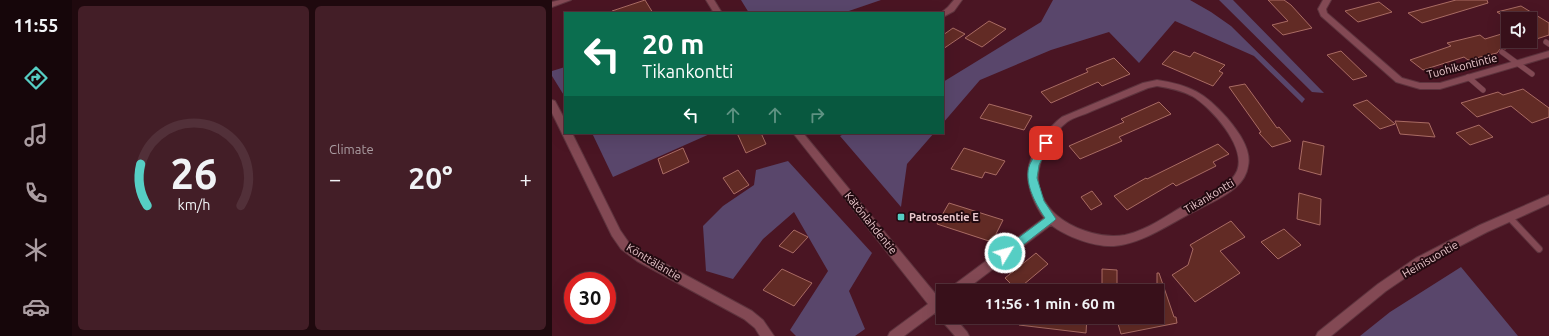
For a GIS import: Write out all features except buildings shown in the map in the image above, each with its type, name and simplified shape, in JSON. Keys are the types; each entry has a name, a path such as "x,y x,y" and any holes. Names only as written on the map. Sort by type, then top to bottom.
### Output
{"street":[{"path":"552,5 567,0"},
{"path":"710,0 717,12"},
{"path":"944,14 951,9 958,0"},
{"name":"Tuohikontintie","path":"1327,0 1322,9 1324,14 1399,80 1413,86 1440,86 1549,54"},
{"name":"Tikankontti","path":"1157,83 1174,86 1202,96 1232,130 1241,149 1244,164 1242,171 1232,184 1143,233 1116,241 1101,241 1072,233 1051,219 1040,203 1033,178 1034,165 1059,123 1146,85 1157,83"},
{"path":"552,103 564,128"},
{"name":"Könttäläntie","path":"567,134 616,233 625,246 641,257 748,315 760,324 768,336"},
{"name":"Kätönlahdentie","path":"799,134 936,300"},
{"name":"Heinisuontie","path":"1322,336 1362,303 1419,263 1509,217 1549,200"},
{"path":"964,284 1051,219"},
{"path":"894,336 936,309"},
{"path":"952,324 963,336"}],"lane":[{"path":"1502,52 1532,74"},
{"path":"1468,77 1483,90"},
{"path":"1509,217 1539,249"}],"shaded area":[{"path":"741,0 881,0 846,12 748,12"},
{"path":"1053,0 1190,0 1231,26 1305,99 1302,103 1254,56 1175,21 1139,63 1109,32 1051,50 980,80 944,122 944,81 1041,22"},
{"path":"1219,0 1233,0 1324,93 1312,92"},
{"path":"564,67 564,95 552,76 552,71"},
{"path":"592,134 710,134 613,177"},
{"path":"844,134 933,134 907,164 901,207 840,136"},
{"path":"788,161 872,253 849,291 865,329 855,336 796,336 790,330 828,271 794,212 763,239 733,279 706,271 703,226 723,206 754,185 756,170"},
{"path":"1461,267 1518,336 1360,336 1390,312"}],"place":[{"name":"Patrosentie E","path":"901,217"}],"route":[{"path":"1005,253 1051,219 1040,203 1033,178 1034,165 1046,143"}]}
